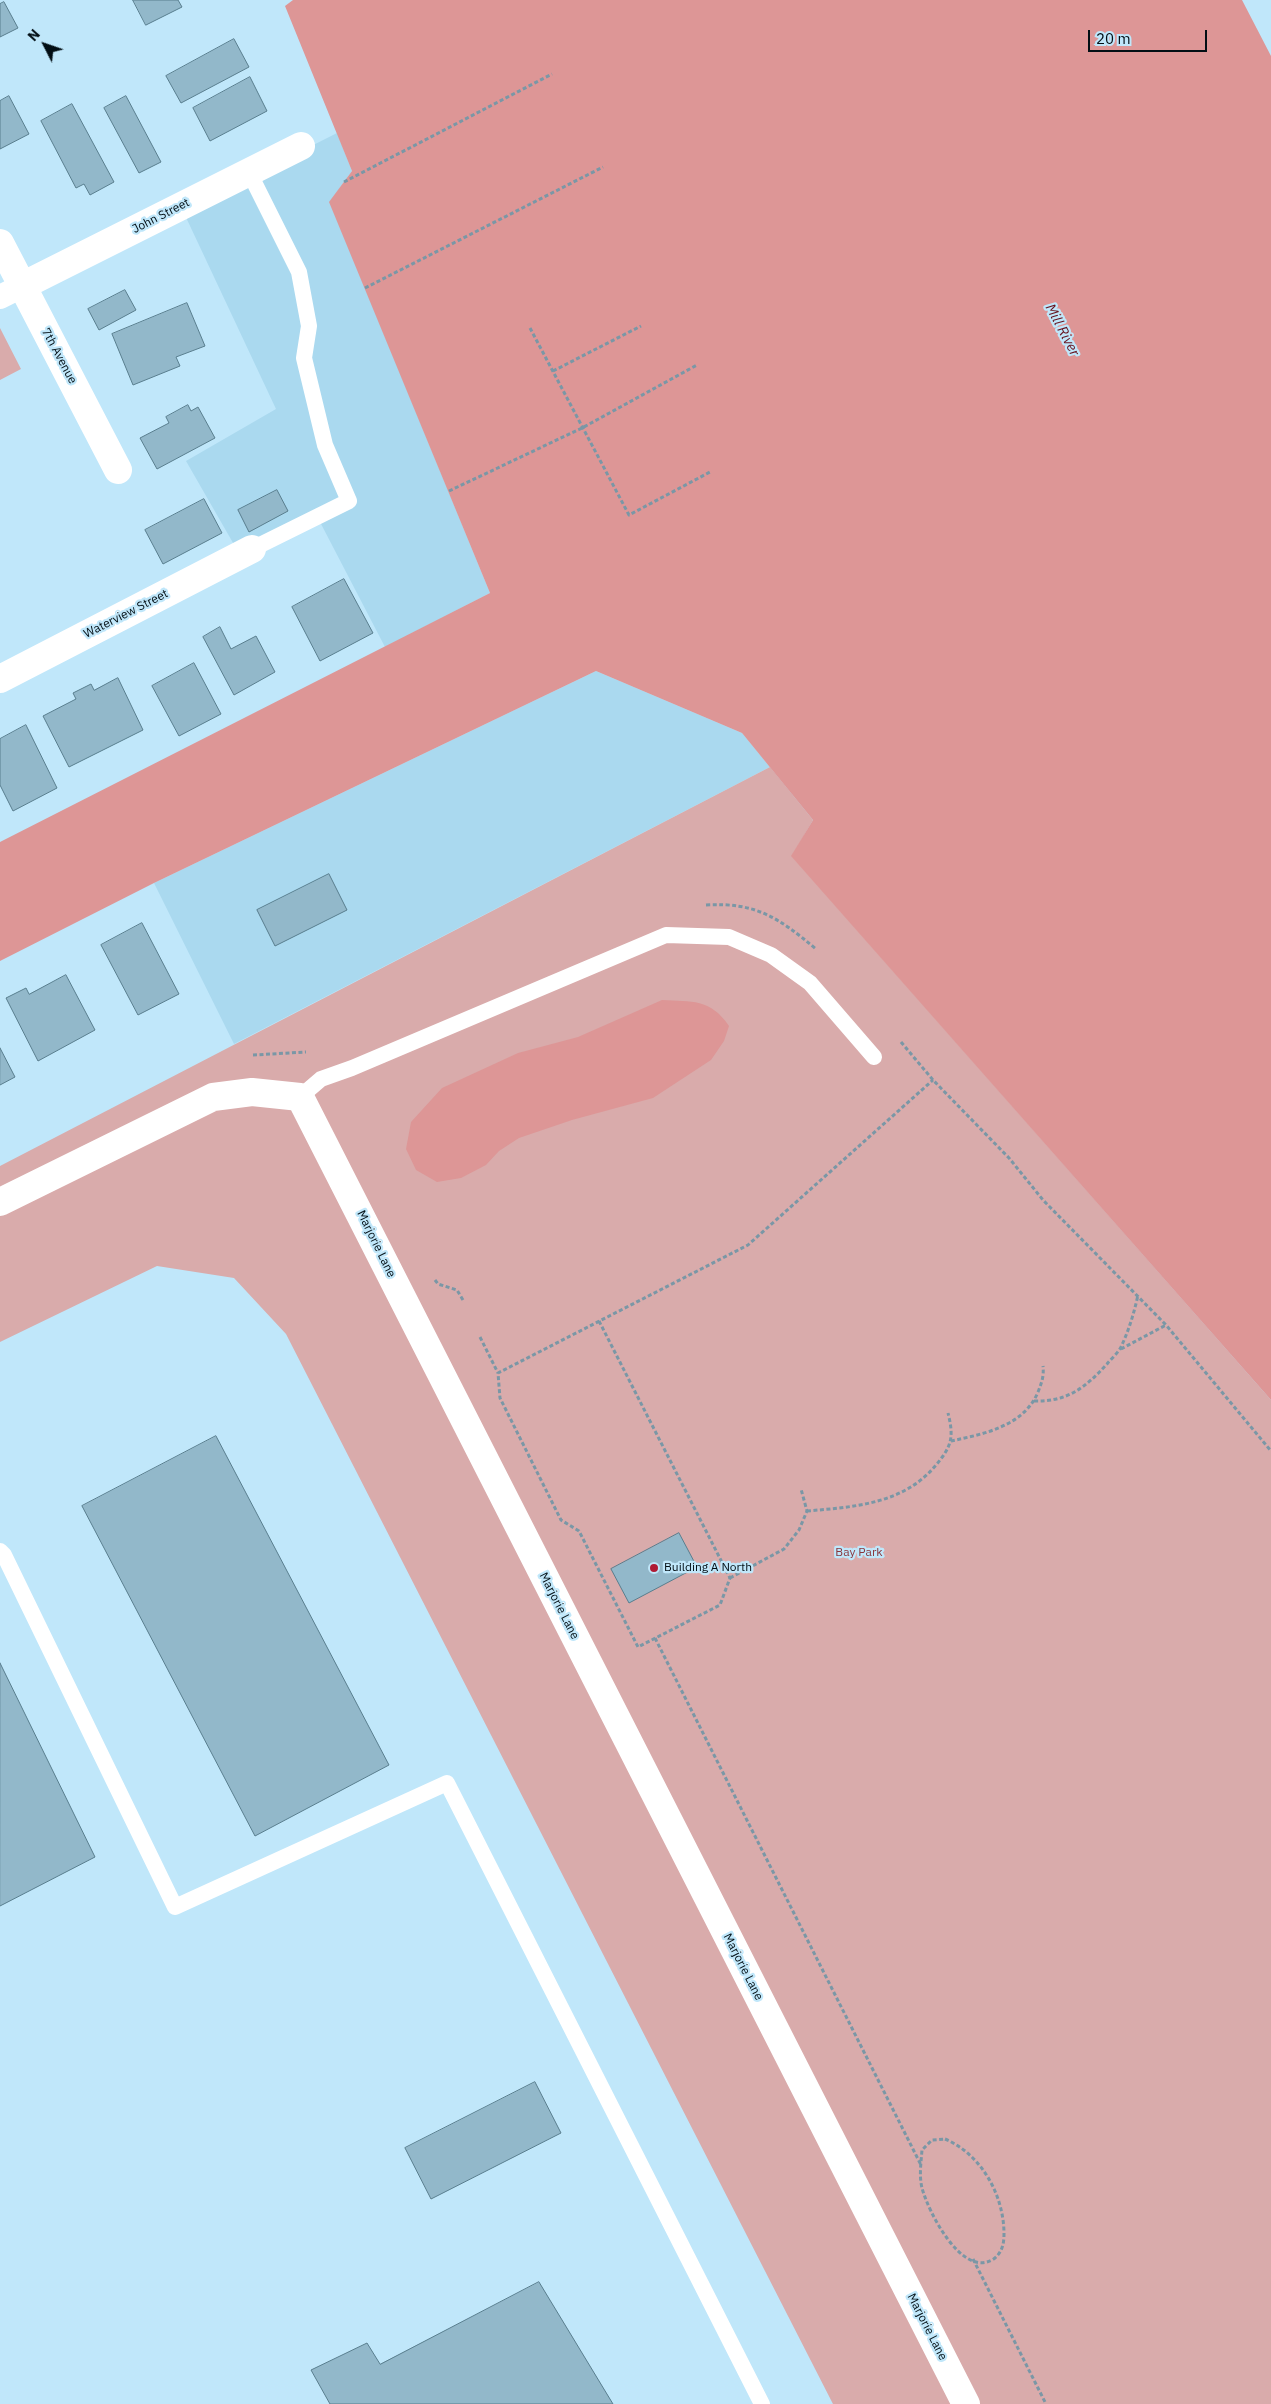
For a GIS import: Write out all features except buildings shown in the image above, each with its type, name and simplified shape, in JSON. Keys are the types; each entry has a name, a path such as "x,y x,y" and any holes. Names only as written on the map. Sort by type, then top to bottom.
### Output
{"street":[{"name":"John Street","path":"11,292 301,146"},
{"name":"7th Avenue","path":"0,243 11,292 118,470"},
{"name":"Waterview Street","path":"0,679 252,549"},
{"path":"0,1202 213,1097 252,1092 300,1097"},
{"name":"Marjorie Lane","path":"300,1097 966,2404"}],"lane":[{"path":"249,172 299,272 309,326 304,358 326,445 348,501 252,549"},
{"path":"300,1097 321,1078 352,1068 666,935 730,937 771,955 810,983 874,1057"},
{"path":"0,1551 4,1555 175,1907 447,1783 762,2404"}],"path":[{"path":"344,182 552,74"},
{"path":"365,288 603,167"},
{"path":"553,371 641,326"},
{"path":"530,328 629,515 710,472"},
{"path":"449,491 582,428 697,365"},
{"path":"699,905 727,903 766,912 818,950"},
{"path":"895,1035 933,1080 1009,1158 1043,1200 1166,1325 1271,1451"},
{"path":"245,1055 309,1052"},
{"path":"498,1373 748,1245 933,1080"},
{"path":"430,1273 438,1284 457,1290 463,1300"},
{"path":"1034,1401 1052,1402 1079,1391 1096,1376 1120,1349 1130,1327 1138,1295"},
{"path":"599,1321 730,1578"},
{"path":"1120,1349 1166,1325"},
{"path":"480,1337 498,1373 500,1398 561,1520 579,1531 638,1647 720,1605 730,1578 784,1550 799,1530 807,1511 801,1489"},
{"path":"950,1441 981,1434 1006,1425 1022,1414 1034,1401 1044,1376 1043,1366"},
{"path":"807,1511 848,1508 881,1502 911,1488 930,1472 945,1454 953,1434 948,1413"},
{"path":"655,1638 921,2166"},
{"path":"945,2139 957,2144 967,2153 986,2174 992,2186 1004,2226 1001,2252 991,2260 979,2262 956,2248 938,2226 922,2188 921,2166 922,2150 932,2140 945,2139"},
{"path":"972,2259 1046,2404"}],"shaded area":[{"path":"337,133 352,171 330,202 490,593 385,647 320,522 244,562 186,461 276,409 183,211"},
{"path":"596,671 742,733 770,767 234,1044 154,883"}],"green space":[{"path":"0,328 21,369 0,380"},
{"name":"Bay Park","path":"770,767 813,820 792,856 1271,1400 1271,2404 833,2404 286,1334 234,1278 157,1266 0,1342 0,1166"}],"water":[{"name":"Mill River","path":"293,0 1242,0 1271,56 1271,1400 791,856 813,820 742,733 596,671 154,883 0,961 0,842 490,593 329,202 352,171 285,6"},
{"path":"662,1000 700,1003 715,1010 722,1017 729,1026 724,1041 711,1060 653,1098 572,1120 519,1138 499,1151 486,1165 461,1178 437,1182 416,1170 406,1149 411,1122 442,1088 518,1053 578,1037"}],"place":[{"name":"Building A North","path":"654,1568"}]}
